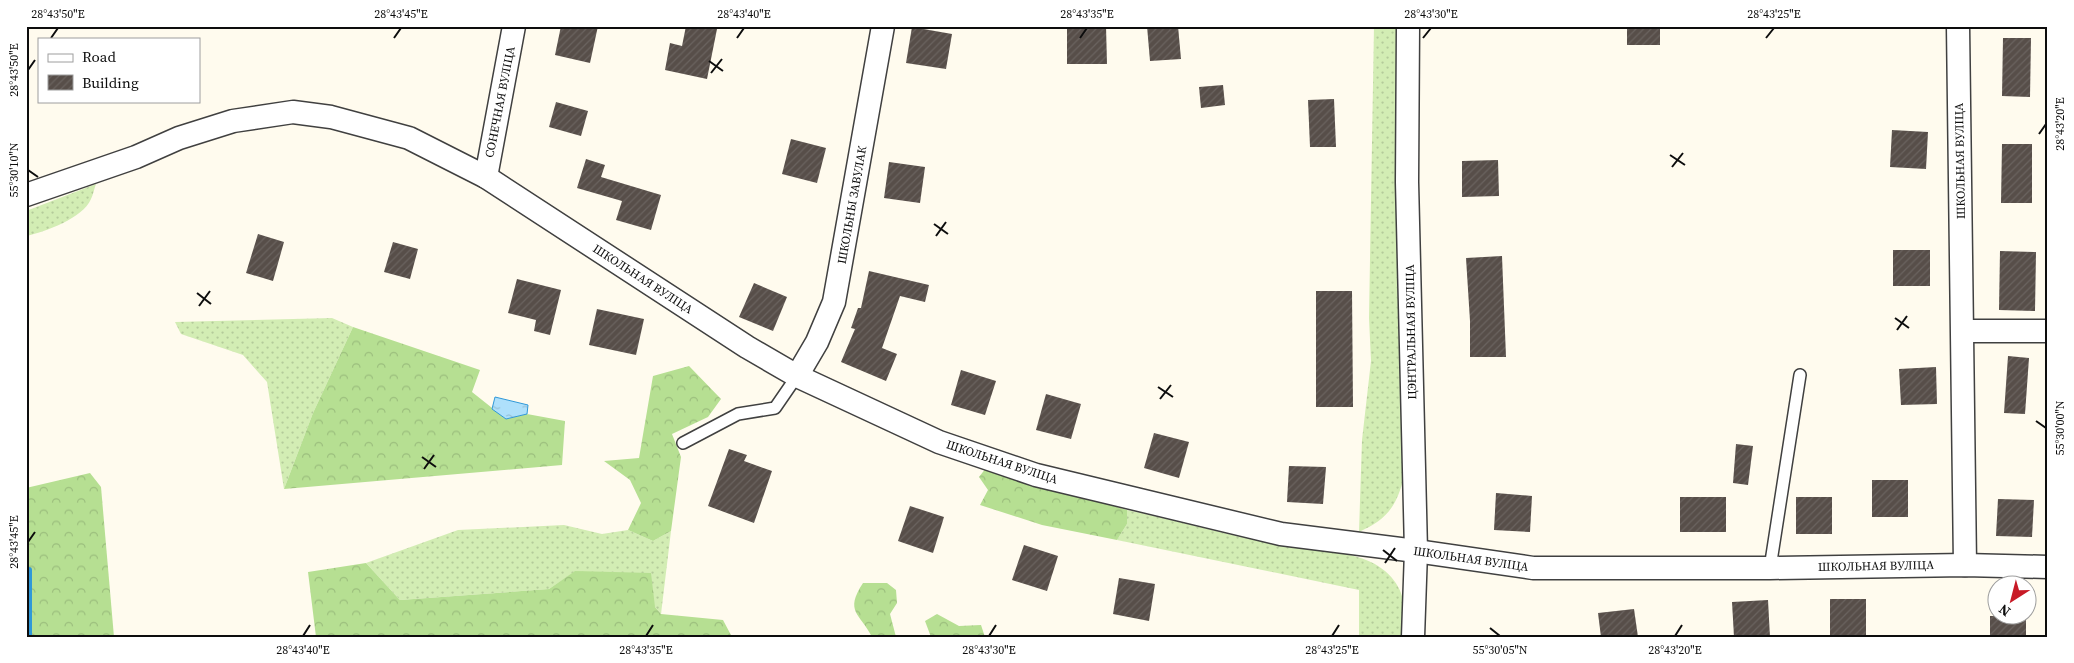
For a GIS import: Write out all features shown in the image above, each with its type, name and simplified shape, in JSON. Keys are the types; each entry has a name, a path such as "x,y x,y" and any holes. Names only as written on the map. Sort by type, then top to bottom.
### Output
{"street":[{"name":"СОНЕЧНАЯ ВУЛІЦА","path":"486,177 514,26"},
{"name":"ШКОЛЬНЫ ЗАВУЛАК","path":"797,376 817,342 834,302 883,26"},
{"name":"ЦЭНТРАЛЬНАЯ ВУЛІЦА","path":"1408,26 1407,182 1416,550 1413,637"},
{"name":"ШКОЛЬНАЯ ВУЛІЦА","path":"1958,26 1965,565"},
{"name":"ШКОЛЬНАЯ ВУЛІЦА","path":"26,195 136,157 179,138 233,121 293,112 331,117 409,138 486,177 748,347 797,376 939,442 1036,475 1281,534 1416,550 1533,568 1770,568 1965,565 2048,567"},
{"path":"1963,331 2048,331"}],"lane":[{"path":"1770,568 1800,375"},
{"path":"683,443 738,414 775,408 797,376"}],"green space":[{"path":"1374,26 1398,26 1403,481 1400,491 1388,512 1376,523 1359,532 1362,440 1371,361 1369,318"},
{"path":"96,184 87,206 72,218 53,228 26,236 26,211"},
{"path":"332,318 353,327 313,413 284,489 267,382 243,355 181,334 175,322"},
{"path":"353,327 480,370 472,392 506,419 527,414 565,421 562,465 284,489 313,413"},
{"path":"689,366 721,399 708,417 672,434 681,457 671,531 653,541 628,530 641,503 630,480 604,461 639,458 653,376"},
{"path":"986,468 1127,510 1127,524 1117,540 1042,525 980,505 988,490 979,477"},
{"path":"90,473 101,487 114,637 26,637 26,488"},
{"path":"1127,510 1279,545 1335,552 1362,558 1385,571 1392,578 1401,593 1404,609 1405,637 1359,637 1359,590 1117,540 1127,524"},
{"path":"564,525 602,534 628,530 653,541 671,531 661,614 655,607 576,571 549,589 400,600 366,563 458,530"},
{"path":"366,563 400,600 549,589 575,571 651,573 655,607 661,614 723,620 732,637 316,637 308,572"},
{"path":"863,583 887,583 896,590 897,603 890,614 896,637 872,637 859,617 854,607 857,593"},
{"path":"937,614 959,626 981,625 985,637 931,637 925,621"}],"water":[{"path":"495,397 528,405 527,414 506,419 492,409"}],"building":[{"path":"561,26 598,26 590,63 555,55"},
{"path":"686,26 703,26 717,29 707,79 665,70 670,43 682,46"},
{"path":"1067,26 1106,26 1107,64 1067,64"},
{"path":"1147,26 1178,26 1181,59 1150,61"},
{"path":"1627,26 1660,26 1660,45 1627,45"},
{"path":"912,27 952,34 946,69 906,63"},
{"path":"2003,38 2031,38 2030,97 2002,96"},
{"path":"1223,85 1225,105 1201,108 1199,87"},
{"path":"1334,99 1336,147 1310,147 1308,100"},
{"path":"556,102 588,111 581,136 549,127"},
{"path":"1892,130 1928,132 1926,169 1890,167"},
{"path":"791,139 826,148 817,183 782,174"},
{"path":"2002,144 2032,144 2032,203 2001,203"},
{"path":"586,159 605,165 601,177 661,195 651,230 616,220 622,201 577,188"},
{"path":"1498,160 1499,196 1462,197 1462,161"},
{"path":"889,162 925,167 920,203 884,198"},
{"path":"258,234 284,242 273,281 246,273"},
{"path":"393,242 418,249 410,279 384,272"},
{"path":"1893,250 1930,250 1930,286 1893,286"},
{"path":"2000,251 2036,252 2035,311 1999,310"},
{"path":"1502,256 1506,357 1470,357 1466,258"},
{"path":"869,271 929,285 925,302 900,296 882,348 897,354 886,381 841,362 855,329 851,328 858,308 861,308"},
{"path":"517,279 561,290 550,335 534,331 536,320 508,313"},
{"path":"754,283 787,297 773,331 739,317"},
{"path":"1316,291 1352,291 1353,407 1316,407"},
{"path":"597,309 644,319 636,355 589,345"},
{"path":"2008,356 2029,358 2025,414 2004,413"},
{"path":"1936,367 1937,404 1901,405 1899,369"},
{"path":"961,370 996,381 985,415 951,405"},
{"path":"1046,394 1081,404 1071,439 1036,430"},
{"path":"1154,433 1189,442 1179,478 1144,468"},
{"path":"1736,444 1753,446 1748,485 1733,483"},
{"path":"729,449 747,455 744,461 772,471 754,523 708,506"},
{"path":"1289,466 1326,467 1323,504 1287,502"},
{"path":"1872,480 1908,480 1908,517 1872,517"},
{"path":"1496,493 1532,496 1530,532 1494,530"},
{"path":"1680,497 1726,497 1726,532 1680,532"},
{"path":"1796,497 1832,497 1832,534 1796,534"},
{"path":"1998,499 2034,500 2032,537 1996,536"},
{"path":"910,506 944,517 933,553 898,541"},
{"path":"1024,545 1058,556 1047,591 1012,580"},
{"path":"1119,578 1155,584 1149,621 1113,614"},
{"path":"1830,599 1866,599 1866,635 1830,635"},
{"path":"1768,600 1770,637 1734,637 1732,602"},
{"path":"1634,609 1638,637 1601,637 1598,613"},
{"path":"1990,626 2026,626 2026,637 1990,637"}],"waterway":[{"path":"29,570 29,637"}]}
